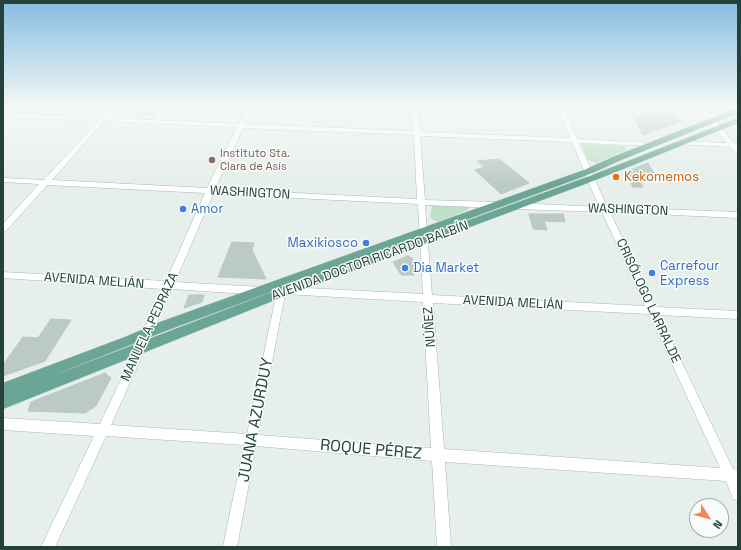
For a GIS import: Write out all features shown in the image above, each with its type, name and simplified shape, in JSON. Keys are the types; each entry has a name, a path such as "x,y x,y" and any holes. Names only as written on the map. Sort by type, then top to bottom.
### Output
{"main road":[{"name":"AVENIDA DOCTOR RICARDO BALBÍN","path":"3,402 424,237 496,205 589,176 652,144 680,133"},
{"name":"AVENIDA DOCTOR RICARDO BALBÍN","path":"3,389 149,332 260,291 517,206 589,176 706,133"}],"street":[{"path":"3,229 91,133"},
{"name":"MANUELA PEDRAZA","path":"48,547 170,286 210,191 239,133"},
{"path":"406,133 652,144"},
{"name":"NÚÑEZ","path":"416,133 422,202 444,547"},
{"name":"CRISÓLOGO LARRALDE","path":"570,133 604,209 733,476 738,494"},
{"path":"723,133 735,145 738,152"},
{"path":"679,143 735,145"},
{"name":"WASHINGTON","path":"3,180 496,205"},
{"name":"WASHINGTON","path":"517,206 738,215"},
{"name":"AVENIDA MELIÁN","path":"3,275 260,291 428,298 738,315"},
{"name":"JUANA AZURDUY","path":"230,547 284,292"},
{"name":"ROQUE PÉREZ","path":"3,424 252,440 733,476"}],"green space":[{"path":"581,144 624,146 626,150 596,163 588,160"},
{"path":"432,206 465,206 469,208 468,210 438,222 433,220 430,216"}],"building":[{"path":"499,159 529,183 501,194 475,170 484,167 477,161"},
{"path":"648,163 655,175 645,174 649,180 639,180 643,187 633,187 625,172"},
{"path":"529,214 563,214 565,222 544,221 547,230 533,229"},
{"path":"232,242 254,243 252,250 266,279 218,277"},
{"name":"Dia Market","path":"408,256 413,259 414,275 401,275 393,262"},
{"path":"189,295 204,295 202,302 184,308"},
{"path":"51,319 71,320 45,361 3,376 3,365 23,337 38,338"},
{"path":"105,373 111,378 96,406 85,413 28,411 31,402"}],"place":[{"name":"Instituto Sta. Clara de Asís","path":"212,160"},
{"name":"Kekomemos","path":"616,177"},
{"name":"Amor","path":"183,209"},
{"name":"Maxikiosco","path":"366,243"},
{"name":"Dia Market","path":"405,268"},
{"name":"Carrefour Express","path":"652,273"}]}
